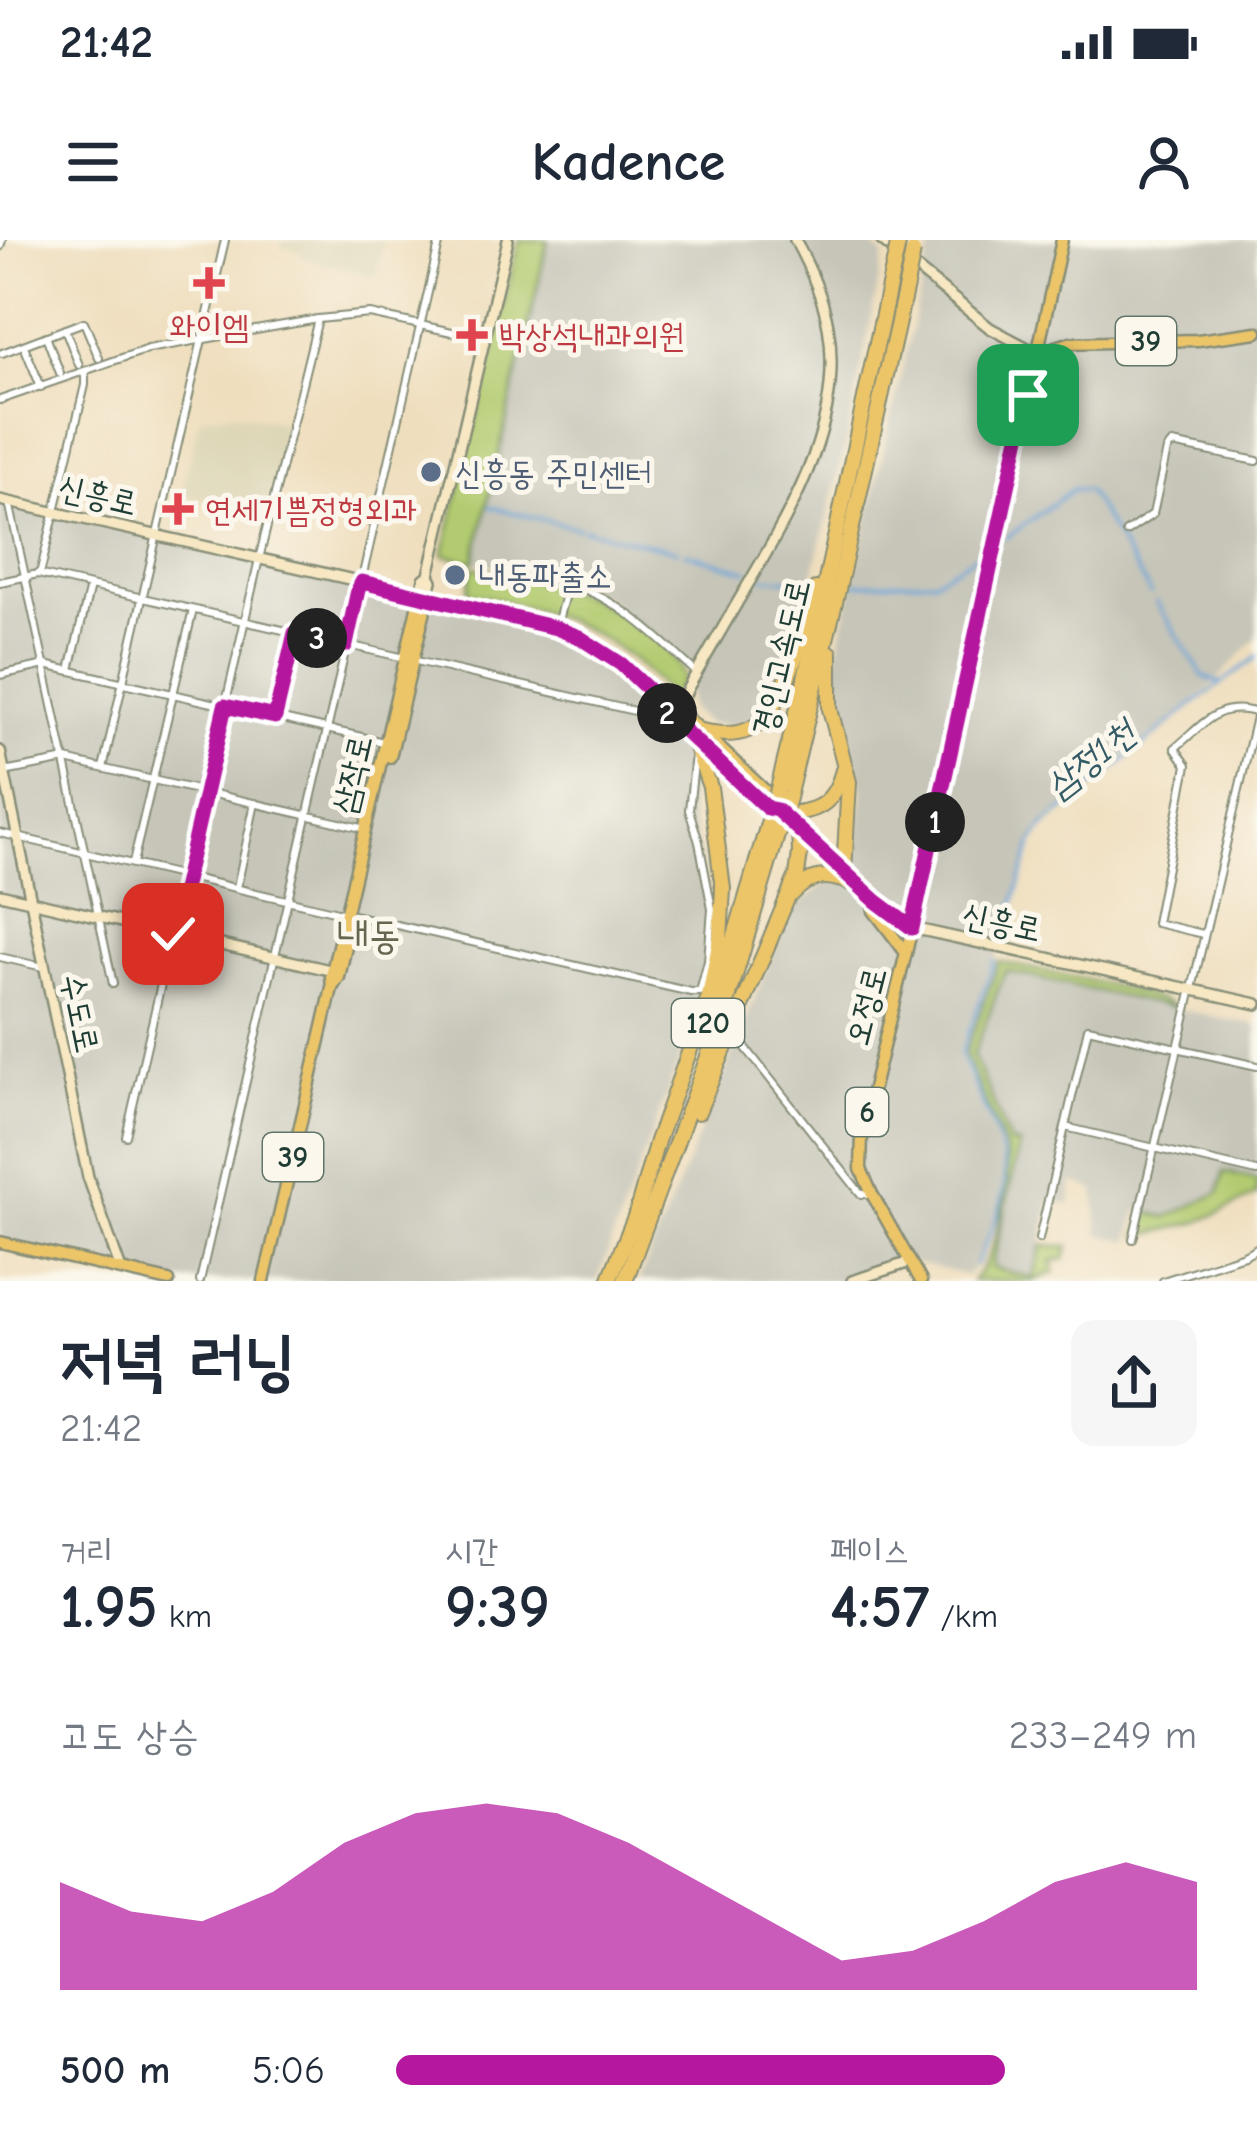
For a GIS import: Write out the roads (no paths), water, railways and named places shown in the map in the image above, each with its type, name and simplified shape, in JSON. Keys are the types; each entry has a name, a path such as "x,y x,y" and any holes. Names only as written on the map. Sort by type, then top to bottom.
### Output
{"highway":[{"name":"경인고속도로","path":"778,811 899,240"},
{"name":"경인고속도로","path":"625,1281 778,811 910,294 914,246"},
{"path":"642,1220 657,1141 709,997 721,940 723,889 710,788 697,739 745,732 775,705 842,504"},
{"path":"837,594 828,688 850,797 844,872"},
{"path":"778,811 808,812 825,803 837,789 844,760"},
{"path":"642,1220 704,1100 788,898 799,865 799,830"},
{"path":"788,898 810,878 825,876 866,892"},
{"name":"경인고속도로","path":"609,1281 642,1220"}],"main road":[{"name":"오정로","path":"921,1281 861,1169 861,1142 1062,240"},
{"name":"39","path":"1036,353 1070,344 1198,340 1257,332"},
{"name":"신흥로","path":"424,596 556,628 600,649 655,696 656,704 676,715 767,808 778,811 912,928"},
{"name":"삼작로","path":"264,1281 424,596"},
{"name":"삼작로","path":"350,914 389,743"},
{"path":"866,892 906,953"},
{"path":"0,1242 122,1275 170,1281"}],"street":[{"path":"103,768 226,240"},
{"path":"200,1281 440,240"},
{"name":"삼작로","path":"424,596 432,581 429,575 508,240"},
{"path":"676,715 803,485 825,412 831,362 828,325 795,240"},
{"path":"881,240 990,328 1036,353"},
{"path":"0,400 148,349 318,319 370,314 461,334 485,334"},
{"path":"126,1136 318,319"},
{"path":"2,352 84,322 99,358"},
{"path":"38,574 85,385 65,329"},
{"path":"46,336 60,374"},
{"path":"24,344 41,387"},
{"path":"1126,532 1153,514 1172,444 1257,461"},
{"path":"4,501 26,576 113,984"},
{"name":"신흥로","path":"4,501 424,596"},
{"path":"0,582 38,574 643,713"},
{"path":"556,628 568,583 625,609 697,674"},
{"path":"70,670 91,586"},
{"path":"133,865 193,610"},
{"path":"275,717 295,633"},
{"path":"0,675 45,664 389,743"},
{"path":"1133,1240 1257,713 1245,709 1222,709 1175,748 1187,765 1156,923 1203,934"},
{"path":"0,833 702,994 712,909 689,810 697,739"},
{"name":"수도로","path":"0,751 88,1177 122,1275"},
{"path":"2,772 66,760 366,829"},
{"path":"236,889 255,803"},
{"path":"0,894 336,972"},
{"name":"신흥로","path":"912,928 1257,1004"},
{"path":"0,957 45,968"},
{"path":"1039,1239 1088,1028 1257,1066"},
{"path":"740,1042 860,1194 872,1194"},
{"path":"1065,1127 1257,1172"},
{"path":"1163,1281 1257,1248"},
{"path":"852,1281 910,1262"}],"waterway":[{"path":"1006,538 1073,489 1087,490 1151,594"},
{"path":"490,507 579,528"},
{"path":"584,529 678,551"},
{"path":"854,584 934,580 989,548"},
{"path":"685,553 748,571"},
{"path":"762,577 813,583"},
{"path":"1156,602 1203,676 1220,683"},
{"name":"삼정1천","path":"1004,934 1033,843 1043,827 1257,657"},
{"name":"삼정1천","path":"976,1265 1001,1203 1005,1176 1001,1150 961,1054 995,961"}],"place":[{"name":"와이엠","path":"209,283"},
{"name":"박상석내과의원","path":"472,335"},
{"name":"신흥동 주민센터","path":"431,472"},
{"name":"연세기쁨정형외과","path":"178,509"},
{"name":"내동파출소","path":"455,575"}],"district":[{"name":"내동","path":"369,934"}]}
